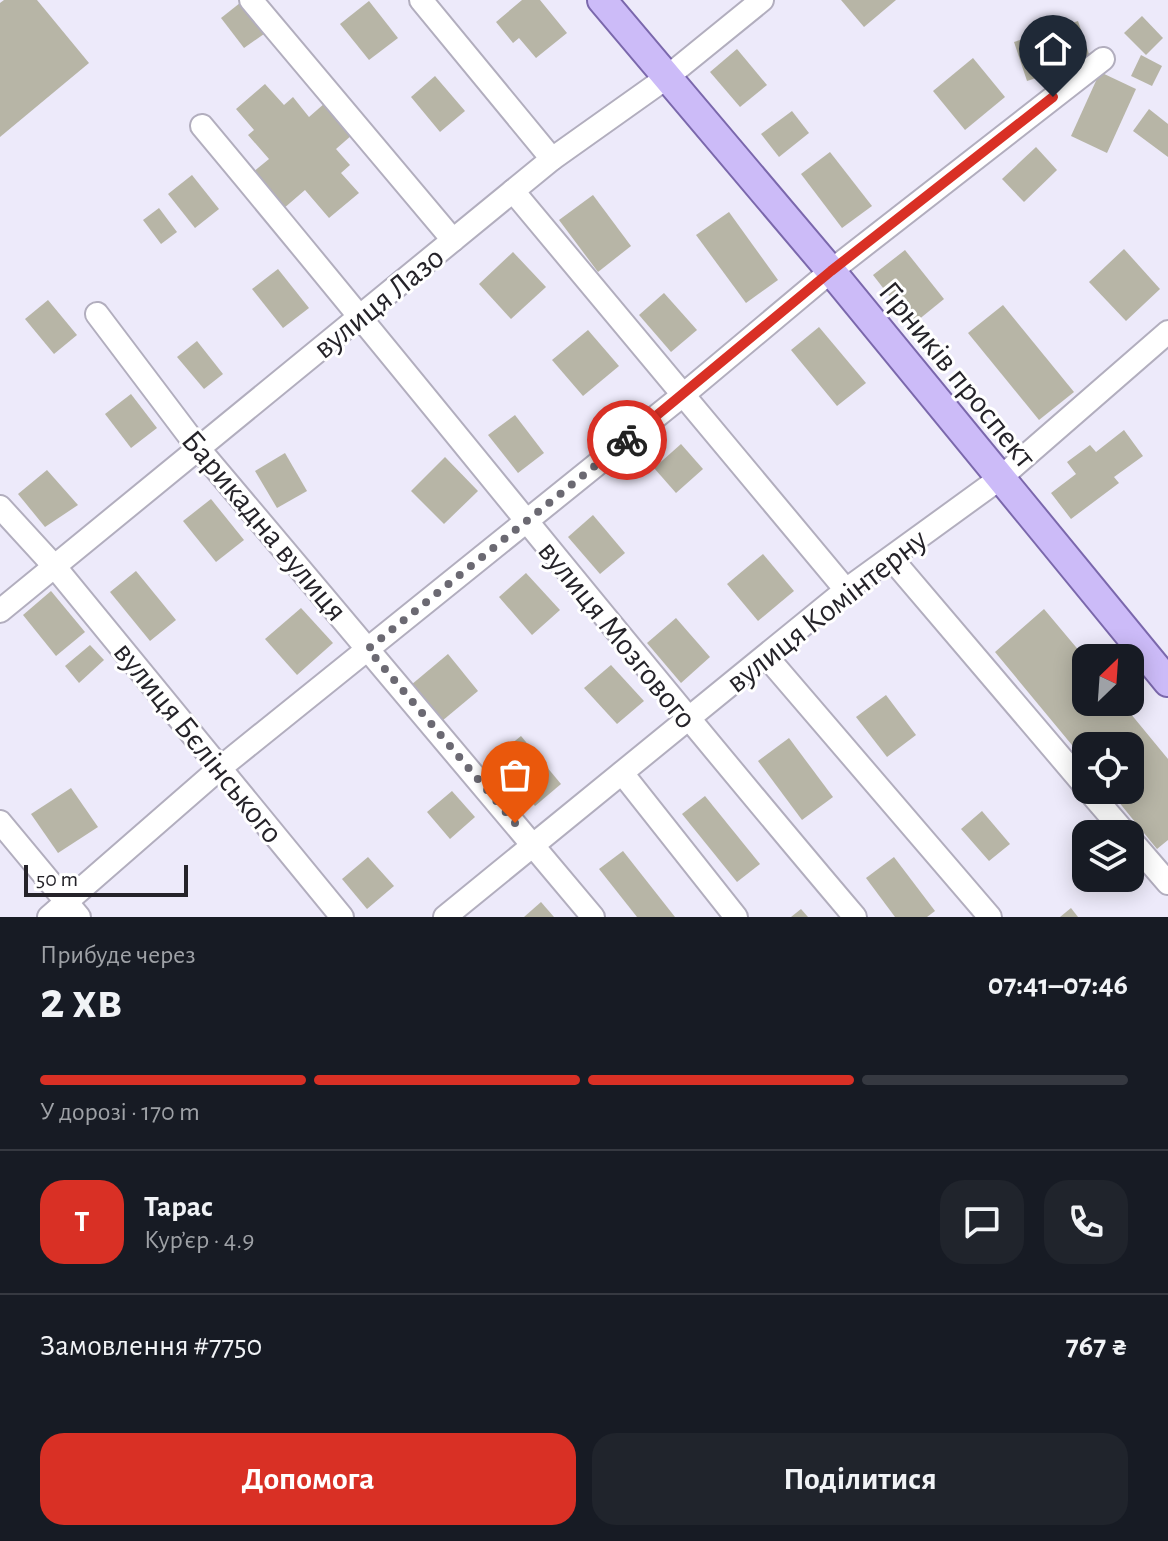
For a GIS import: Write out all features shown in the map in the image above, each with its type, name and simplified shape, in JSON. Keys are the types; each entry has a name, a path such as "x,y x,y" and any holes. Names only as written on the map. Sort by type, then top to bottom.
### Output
{"main road":[{"name":"Гірників проспект","path":"602,0 831,271 1168,682"}],"street":[{"path":"251,0 453,240"},
{"path":"421,0 552,159"},
{"name":"вулиця Лазо","path":"0,611 552,159 666,78 762,0"},
{"path":"49,917 73,909 220,768 683,395 831,271 1103,59"},
{"name":"вулиця Мозгового","path":"202,126 361,316 687,720 855,917"},
{"path":"513,191 846,590"},
{"name":"Барикадна вулиця","path":"97,314 199,449 593,917"},
{"name":"вулиця Комінтерну","path":"455,914 533,845 846,590 999,479 1168,332"},
{"name":"вулиця Бєлінського","path":"0,507 55,567 342,917"},
{"path":"891,558 1072,771"},
{"path":"766,656 990,917"},
{"path":"622,773 736,917"},
{"path":"1100,804 1114,820"},
{"path":"0,822 73,909"},
{"path":"1144,855 1168,883"}],"building":[{"path":"4,0 37,0 89,63 0,137 0,3"},
{"path":"522,0 540,0 567,33 536,58 519,38 513,43 496,22"},
{"path":"841,0 896,0 864,27"},
{"path":"369,1 398,38 369,60 340,24"},
{"path":"240,3 264,34 244,48 221,18"},
{"path":"1142,16 1163,38 1146,55 1124,33"},
{"path":"1078,21 1091,60 1027,81 1014,42"},
{"path":"737,49 767,85 740,107 710,72"},
{"path":"1141,55 1162,66 1152,86 1131,76"},
{"path":"973,58 1005,97 965,130 933,91"},
{"path":"1100,72 1136,89 1107,153 1071,136"},
{"path":"435,76 465,111 440,132 411,97"},
{"path":"265,84 284,105 293,97 309,117 325,103 352,135 336,149 350,165 341,173 359,193 329,218 305,190 283,209 252,173 269,159 248,135 254,130 236,109"},
{"path":"1149,109 1168,124 1168,157 1133,131"},
{"path":"792,111 809,133 779,157 761,134"},
{"path":"1036,147 1057,170 1024,202 1002,179"},
{"path":"830,152 872,206 842,228 801,174"},
{"path":"192,175 219,209 195,228 168,194"},
{"path":"593,195 631,246 598,272 559,220"},
{"path":"159,208 177,232 161,244 143,220"},
{"path":"729,212 778,280 746,303 696,235"},
{"path":"1124,249 1160,289 1126,321 1089,282"},
{"path":"905,250 944,299 912,325 873,275"},
{"path":"513,252 546,287 511,319 479,284"},
{"path":"278,269 309,308 283,328 252,289"},
{"path":"664,293 697,330 671,352 639,315"},
{"path":"48,300 77,335 54,354 25,319"},
{"path":"1003,305 1074,392 1039,420 968,333"},
{"path":"819,327 866,383 837,406 791,350"},
{"path":"588,330 619,366 583,396 552,360"},
{"path":"197,341 223,374 204,389 177,357"},
{"path":"131,394 157,428 131,448 105,414"},
{"path":"515,415 544,453 518,473 488,435"},
{"path":"1124,430 1143,456 1114,477 1119,483 1071,519 1051,493 1076,474 1067,462 1090,445 1096,452"},
{"path":"681,444 703,469 676,493 654,468"},
{"path":"285,453 307,491 277,508 255,471"},
{"path":"445,457 478,491 444,524 411,491"},
{"path":"47,470 78,505 45,527 18,494"},
{"path":"211,499 244,540 216,562 183,521"},
{"path":"593,515 625,553 600,574 568,537"},
{"path":"763,554 794,591 758,621 727,584"},
{"path":"136,571 176,620 150,641 110,592"},
{"path":"526,573 560,610 532,635 499,597"},
{"path":"51,591 85,632 56,656 23,615"},
{"path":"301,608 333,643 297,675 265,639"},
{"path":"1044,609 1073,644 1072,716 1133,716 1168,759 1168,840 1157,849 1144,833 1144,820 1133,820 1120,804 1144,804 1144,732 1072,732 1072,745 995,652"},
{"path":"676,618 710,657 681,683 647,643"},
{"path":"90,645 104,660 79,683 65,666"},
{"path":"448,654 478,691 442,721 411,685"},
{"path":"611,665 644,701 617,724 584,688"},
{"path":"886,695 916,735 887,757 856,717"},
{"path":"521,736 561,784 535,806 495,757"},
{"path":"789,738 833,797 802,820 758,761"},
{"path":"71,788 98,827 58,853 31,814"},
{"path":"452,791 475,817 450,839 427,812"},
{"path":"705,796 760,864 737,882 682,814"},
{"path":"982,811 1010,844 989,861 961,829"},
{"path":"623,851 675,917 637,917 599,869"},
{"path":"368,857 394,886 367,909 342,879"},
{"path":"894,857 935,911 927,917 895,917 866,878"},
{"path":"541,902 554,917 524,917"},
{"path":"1071,908 1078,917 1060,917"},
{"path":"801,909 808,917 791,917"}],"way so far":[{"path":"515,823 368,649 627,440"}],"route":[{"path":"627,440 831,271 1053,97"}]}
